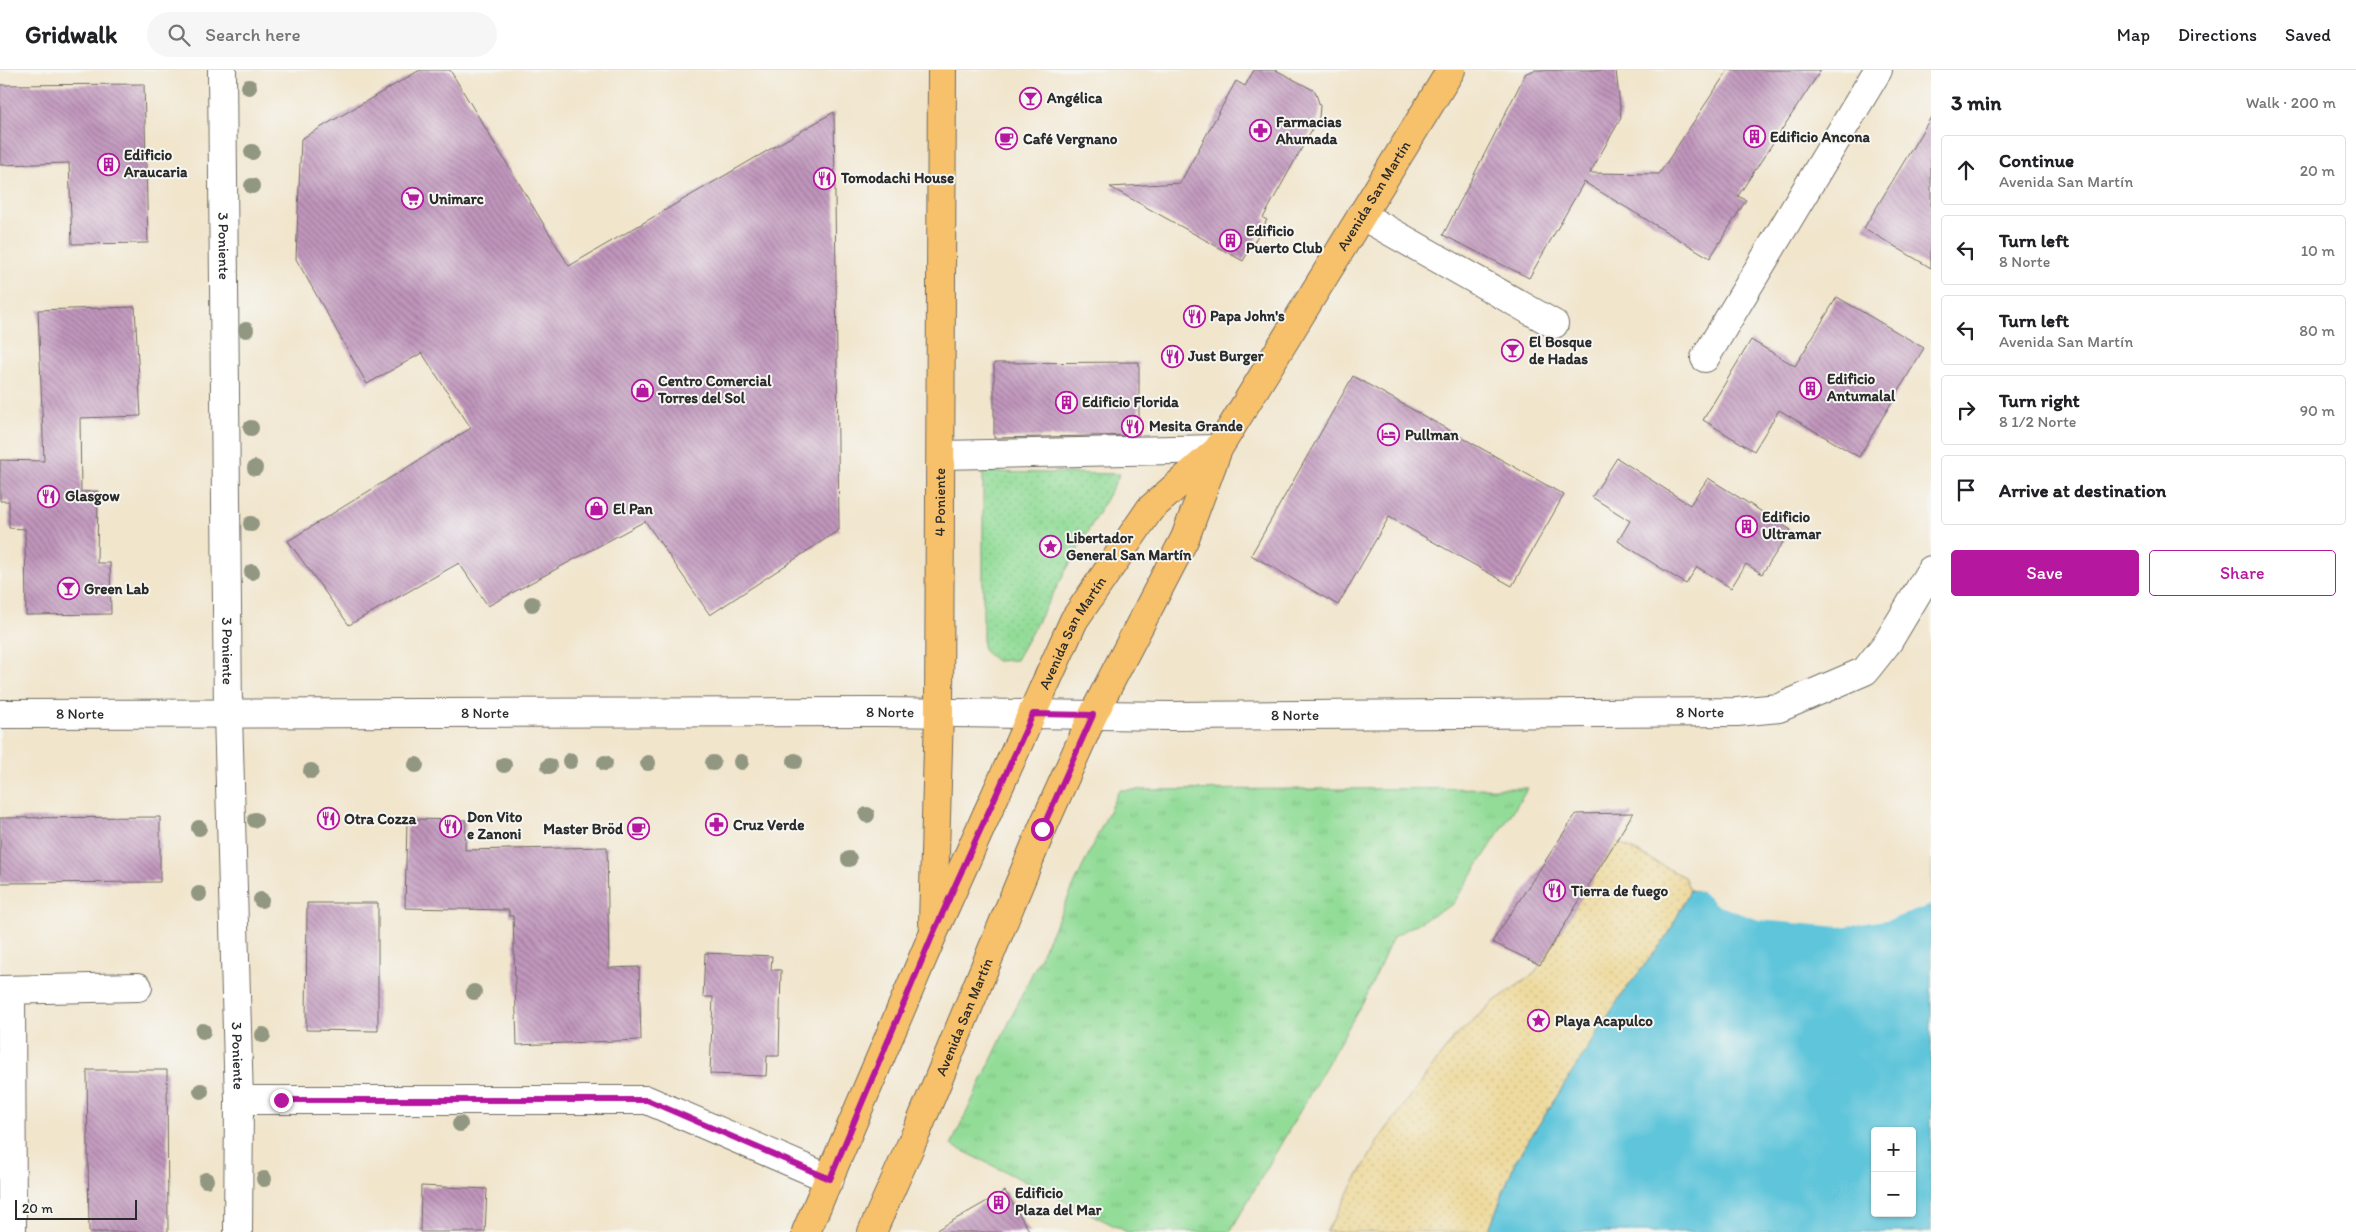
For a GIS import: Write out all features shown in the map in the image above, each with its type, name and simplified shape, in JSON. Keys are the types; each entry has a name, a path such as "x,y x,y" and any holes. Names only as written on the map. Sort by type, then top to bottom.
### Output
{"main road":[{"name":"4 Poniente","path":"933,934 939,713 942,454 942,70"},
{"name":"Avenida San Martín","path":"872,1232 918,1131 1042,829 1093,715 1185,538 1218,449 1451,70"},
{"name":"Avenida San Martín","path":"806,1232 933,934 1074,620 1150,509 1218,449"}],"street":[{"name":"3 Poniente","path":"222,70 228,714 239,1100 238,1232"},
{"path":"1705,358 1878,70"},
{"path":"1361,216 1554,324"},
{"path":"942,454 1218,449"},
{"name":"8 Norte","path":"0,714 939,713 1093,715 1737,712 1779,708 1866,671 1888,642 1931,570"},
{"path":"12,1232 6,990 138,987"},
{"path":"239,1100 647,1100 830,1179"}],"green space":[{"path":"983,472 1120,474 1016,660 996,661 983,650"},
{"path":"1528,788 1453,904 1393,937 1367,995 1230,1232 1127,1232 951,1145 1119,790"}],"sand":[{"name":"Playa Acapulco","path":"1616,841 1684,877 1690,890 1668,935 1622,994 1515,1162 1488,1232 1326,1232 1380,1138 1453,1039 1492,1003 1535,973"}],"water":[{"path":"1931,860 1931,1232 1488,1232 1515,1162 1622,994 1668,935 1690,890 1779,903 1841,905 1917,875"}],"pier":[{"path":"1931,857 1931,905 1892,919 1840,927 1759,920 1717,905 1698,889 1779,901 1841,902 1916,873"}],"building":[{"name":"Centro Comercial Torres del Sol","path":"420,70 450,70 569,266 834,112 839,530 710,615 645,521 488,606 459,563 349,625 288,541 471,428 422,353 367,384 296,259 301,139"},
{"path":"1254,70 1276,70 1315,91 1320,106 1319,117 1263,218 1267,220 1243,261 1110,187 1180,183 1236,81 1245,86"},
{"path":"1535,70 1616,70 1621,118 1590,173 1659,174 1728,70 1821,70 1738,196 1746,200 1710,258 1584,182 1529,278 1443,235 1526,73"},
{"name":"Edificio Araucaria","path":"144,84 148,243 72,244 69,163 0,165 0,85"},
{"path":"1931,117 1931,268 1864,228"},
{"name":"Edificio Antumalal","path":"1837,297 1924,348 1859,457 1779,410 1754,451 1703,420 1751,340 1795,366"},
{"path":"135,307 141,416 80,418 81,492 98,491 97,563 110,563 111,614 26,615 25,529 9,528 9,501 0,501 0,460 44,461 38,310"},
{"name":"Edificio Florida","path":"1139,362 1139,435 994,438 994,363"},
{"name":"Pullman","path":"1353,376 1564,495 1512,586 1389,517 1338,605 1251,555"},
{"name":"Edificio Ultramar","path":"1617,458 1690,505 1708,478 1791,530 1762,574 1746,564 1731,588 1697,567 1686,584 1618,541 1630,521 1592,497"},
{"name":"Tierra de fuego","path":"1633,813 1540,965 1492,942 1576,814"},
{"path":"160,817 160,882 0,883 0,818"},
{"path":"407,819 466,820 465,850 607,847 609,968 639,967 641,1040 517,1045 513,916 509,916 509,910 405,908"},
{"path":"307,903 378,903 378,1031 306,1030"},
{"path":"705,953 772,956 771,970 781,970 779,1056 767,1056 766,1076 710,1074 713,997 703,997"},
{"path":"87,1070 167,1070 168,1232 89,1232"},
{"path":"421,1186 487,1189 485,1232 420,1232"},
{"name":"Edificio Plaza del Mar","path":"1005,1191 1030,1232 933,1232"}],"place":[{"name":"Angélica","path":"1031,98"},
{"name":"Farmacias Ahumada","path":"1260,131"},
{"name":"Edificio Ancona","path":"1754,137"},
{"name":"Café Vergnano","path":"1007,139"},
{"name":"Edificio Araucaria","path":"108,164"},
{"name":"Tomodachi House","path":"825,178"},
{"name":"Unimarc","path":"413,199"},
{"name":"Edificio Puerto Club","path":"1230,240"},
{"name":"Papa John's","path":"1194,316"},
{"name":"El Bosque de Hadas","path":"1513,351"},
{"name":"Just Burger","path":"1172,356"},
{"name":"Edificio Antumalal","path":"1811,388"},
{"name":"Centro Comercial Torres del Sol","path":"642,390"},
{"name":"Edificio Florida","path":"1066,402"},
{"name":"Mesita Grande","path":"1133,426"},
{"name":"Pullman","path":"1389,435"},
{"name":"Glasgow","path":"49,496"},
{"name":"El Pan","path":"597,509"},
{"name":"Edificio Ultramar","path":"1746,526"},
{"name":"Libertador General San Martín","path":"1050,547"},
{"name":"Green Lab","path":"68,589"},
{"name":"Otra Cozza","path":"328,819"},
{"name":"Cruz Verde","path":"717,825"},
{"name":"Don Vito e Zanoni","path":"451,826"},
{"name":"Master Bröd","path":"639,829"},
{"name":"Tierra de fuego","path":"1555,891"},
{"name":"Playa Acapulco","path":"1539,1021"},
{"name":"Edificio Plaza del Mar","path":"999,1202"}],"route":[{"path":"281,1100 647,1100 830,1179 933,934 1033,714 1093,715 1042,829"}]}
